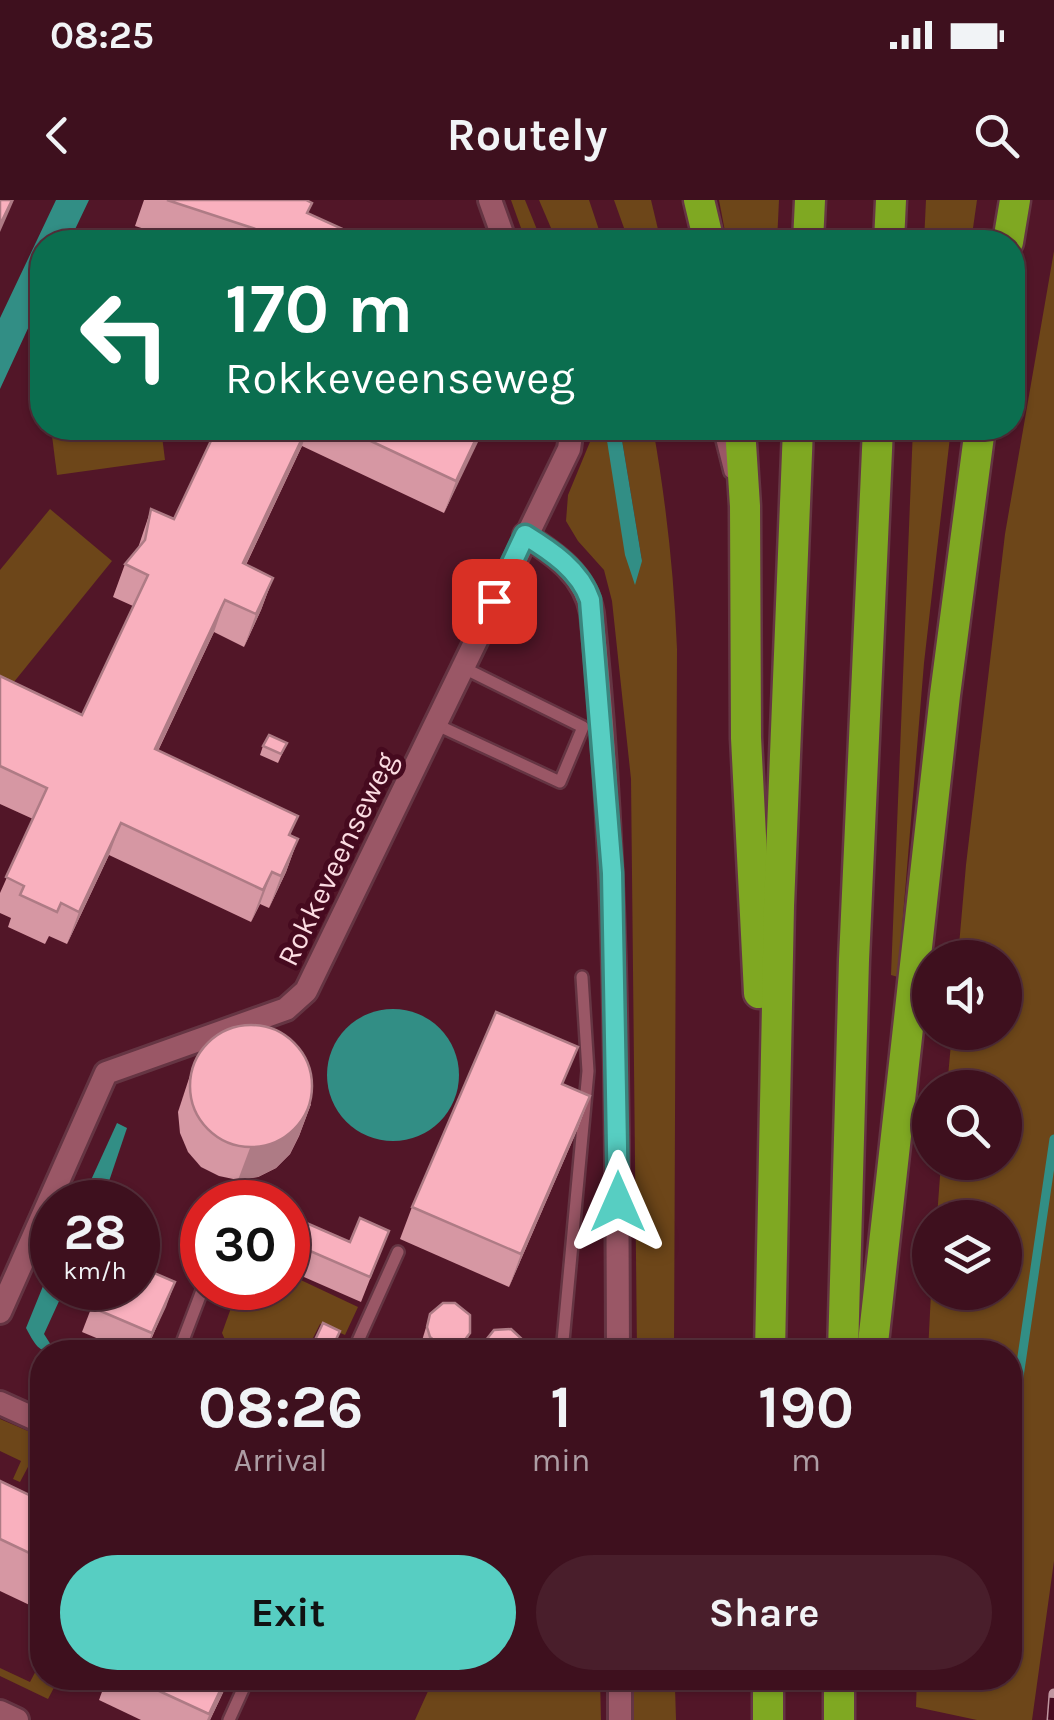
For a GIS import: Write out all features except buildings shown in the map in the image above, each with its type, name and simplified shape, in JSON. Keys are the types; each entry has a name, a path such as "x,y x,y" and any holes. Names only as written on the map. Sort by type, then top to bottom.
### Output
{"highway":[{"path":"698,200 706,230"},
{"path":"809,230 810,200"},
{"path":"890,230 891,200"},
{"path":"1010,230 1014,200"},
{"path":"741,440 746,530 746,738 771,1261"},
{"path":"770,1340 779,906 798,440"},
{"path":"843,1340 855,923 877,440"},
{"path":"873,1340 938,752 978,440"},
{"path":"768,1690 768,1720"},
{"path":"839,1690 839,1720"}],"street":[{"path":"490,200 500,230"},
{"name":"Rokkeveenseweg","path":"0,1312 106,1072 286,1010 306,991 570,440"},
{"path":"525,535 575,574 586,590 592,613 615,945 618,1340"},
{"path":"0,1404 30,1417"},
{"path":"0,1712 17,1720"}],"lane":[{"path":"696,230 698,200"},
{"path":"722,440 746,530"},
{"path":"435,724 560,782 583,727 462,667"},
{"path":"563,1340 588,1071 582,978"},
{"path":"358,1340 398,1252"},
{"path":"183,1340 194,1310"},
{"path":"228,1720 242,1690"}],"shaded area":[{"path":"511,200 525,200 537,230 522,230"},
{"path":"539,200 589,200 599,230 552,230"},
{"path":"614,200 651,200 658,230 625,230"},
{"path":"719,200 779,200 778,230 725,230"},
{"path":"926,200 977,200 973,230 925,230"},
{"path":"1054,251 1054,1561 1032,1720 977,1720 916,1707 917,1690 1022,1690 1022,1340 929,1340 930,1310 1022,1310 1022,1200 938,1200 940,1180 1022,1180 1022,1070 949,1070 950,1050 1022,1050 1022,940 959,940 1005,534 1021,440 1025,440 1025,418"},
{"path":"53,440 162,440 165,460 57,475"},
{"path":"591,440 608,440 642,561 622,440 655,440 672,566 677,649 674,1340 637,1340 631,779 612,601 604,570 566,521 568,495"},
{"path":"913,440 950,440 924,663 898,977 891,975"},
{"path":"50,509 112,561 9,688 0,680 0,570"},
{"path":"310,1284 358,1307 345,1335 320,1324 312,1340 225,1340 222,1333 230,1310 310,1310"},
{"path":"0,1419 30,1432 30,1465 20,1482 13,1479 21,1461 0,1451"},
{"path":"0,1668 30,1682 30,1690 53,1690 48,1699 0,1676"},
{"path":"429,1690 600,1690 601,1720 415,1720"},
{"path":"630,1690 675,1690 676,1720 629,1720"}],"water":[{"path":"56,200 89,200 75,230 42,230"},
{"path":"30,255 30,324 0,389 0,318"},
{"path":"607,440 622,440 642,561 635,585 625,555"},
{"path":"393,1009 418,1014 440,1028 454,1050 459,1075 454,1100 440,1122 418,1136 393,1141 368,1136 346,1122 332,1100 327,1075 332,1050 346,1028 368,1014"},
{"path":"117,1123 127,1128 109,1180 91,1180"},
{"path":"33,1310 55,1310 44,1334 48,1340 33,1340 26,1328"}],"waterway":[{"path":"1022,1356 1054,1139"}],"railway":[{"path":"1052,1720 1054,1694"}],"route":[{"path":"494,601 525,535 567,566 590,600 612,873 618,1202"}]}
